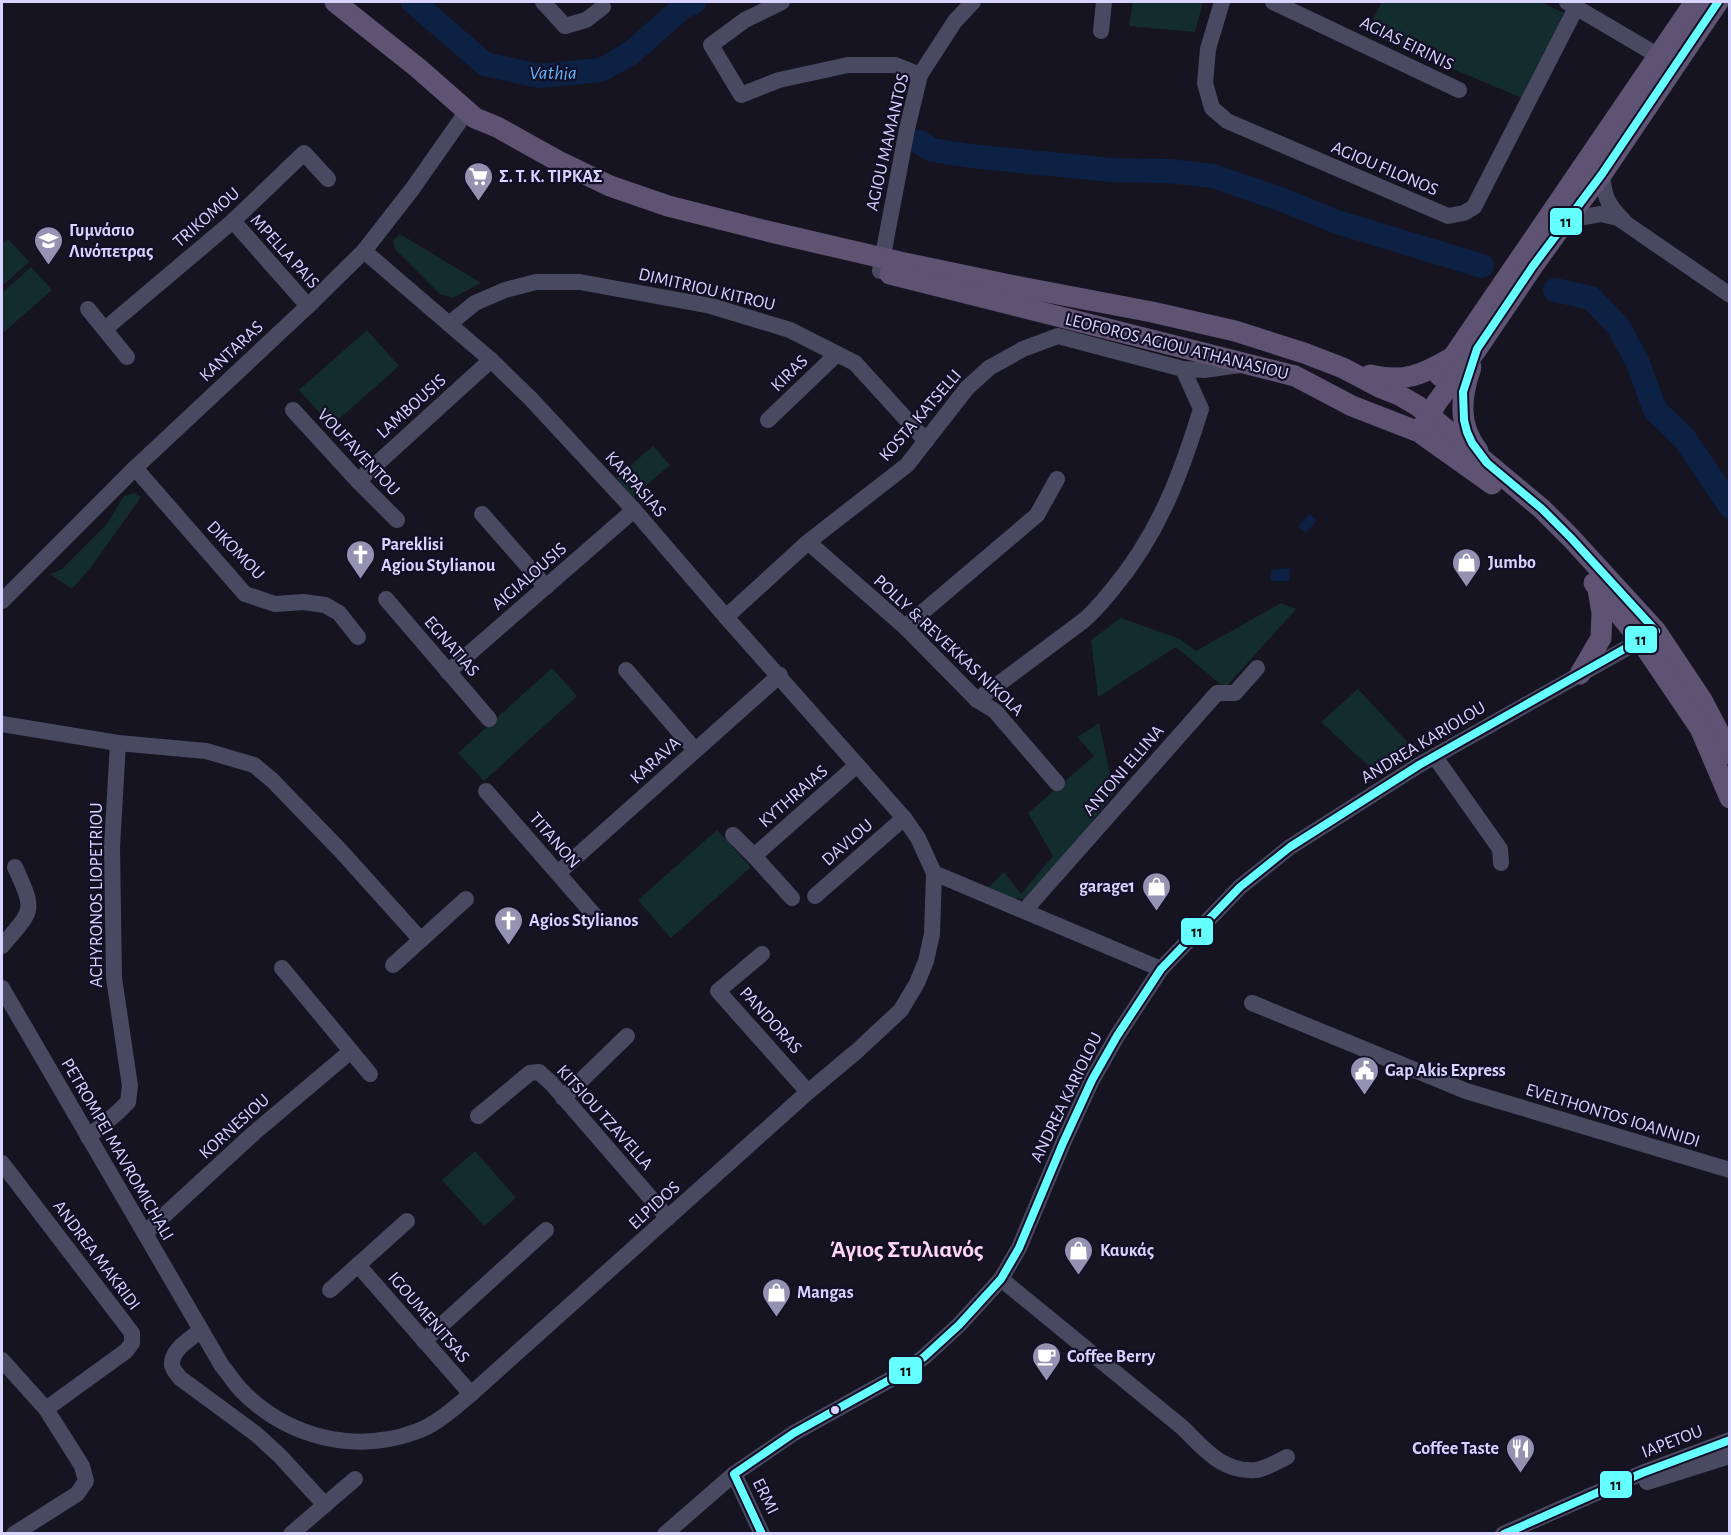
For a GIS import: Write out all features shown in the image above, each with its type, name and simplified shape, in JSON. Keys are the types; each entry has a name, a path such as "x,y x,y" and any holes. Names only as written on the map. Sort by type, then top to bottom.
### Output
{"main road":[{"name":"LEOFOROS AGIOU ATHANASIOU","path":"335,2 418,68 471,115 586,175 635,195 1296,376 1352,406 1418,420 1487,463 1542,509 1571,537 1648,636 1702,700 1730,754"},
{"path":"1418,420 1437,402 1477,349 1517,276 1657,55 1695,2"},
{"path":"1418,420 1428,395 1452,357 1602,174 1718,2"},
{"name":"LEOFOROS AGIOU ATHANASIOU","path":"881,264 1010,285 1152,312 1229,330 1304,353 1343,368 1400,395 1418,420 1517,502 1564,548 1599,589 1648,636 1700,728 1730,798"},
{"path":"1477,349 1463,392 1463,412 1472,443 1487,463"},
{"path":"1343,368 1381,378 1405,379 1425,373 1452,357"},
{"path":"1580,674 1601,638 1602,614 1599,589"}],"street":[{"path":"543,2 565,26 586,20 603,7"},
{"path":"782,2 745,20 711,45 741,95 779,80 848,65 895,65 920,75"},
{"name":"AGIOU MAMANTOS","path":"881,264 907,129 920,75 956,21 973,2"},
{"path":"1101,31 1104,2"},
{"name":"AGIOU FILONOS","path":"1222,2 1208,49 1205,83 1212,108 1227,121 1448,216 1464,213 1474,207 1572,5"},
{"name":"AGIAS EIRINIS","path":"1273,2 1460,90"},
{"path":"1572,5 1657,55"},
{"name":"KANTARAS","path":"2,601 135,468 364,251 471,115"},
{"name":"TRIKOMOU","path":"105,329 233,221 303,153 328,179"},
{"path":"1602,174 1606,200 1628,225"},
{"path":"1566,220 1601,214 1618,218 1730,295"},
{"name":"MPELLA PAIS","path":"233,221 308,306"},
{"name":"KARPASIAS","path":"364,251 491,360 531,399 634,510 857,765"},
{"name":"DIMITRIOU KITROU","path":"449,324 475,303 505,290 536,282 580,282 721,309 790,330 855,363 926,441"},
{"path":"88,309 127,357"},
{"name":"KOSTA KATSELLI","path":"726,616 808,542 907,465 967,388 989,368 1023,349 1058,336 1183,369 1204,370 1251,364"},
{"name":"KIRAS","path":"768,420 837,354"},
{"name":"LAMBOUSIS","path":"358,481 491,360"},
{"path":"977,700 1083,621 1130,568 1158,523 1185,461 1201,409 1183,369"},
{"name":"VOUFAVENTOU","path":"293,410 397,520"},
{"name":"DIKOMOU","path":"135,468 245,594 275,604 303,602 325,604 339,613 358,637"},
{"path":"905,627 1037,515 1057,479"},
{"name":"AIGIALOUSIS","path":"448,672 634,510"},
{"path":"482,514 546,587"},
{"name":"POLLY & REVEKKAS NIKOLA","path":"808,542 905,627 977,700 995,711 1057,783"},
{"name":"EGNATIAS","path":"386,599 489,719"},
{"name":"ANDREA KARIOLOU","path":"665,1533 734,1474 794,1433 924,1357 959,1325 1001,1279 1019,1248 1092,1080 1117,1036 1161,969 1240,887 1290,847 1419,765 1648,636"},
{"name":"ANTONI ELLINA","path":"1024,910 1217,693 1235,693 1257,669"},
{"path":"627,670 695,750"},
{"name":"KARAVA","path":"558,873 780,675"},
{"path":"2,724 118,743 206,751 254,765 272,780 340,850 420,940"},
{"name":"ACHYRONOS LIOPETRIOU","path":"88,1137 128,1102 130,1086 114,978 112,847 118,743"},
{"path":"1435,757 1500,849 1501,863"},
{"name":"ELPIDOS","path":"201,1330 222,1366 242,1390 266,1412 296,1429 326,1439 356,1443 386,1440 416,1432 442,1418 471,1394 808,1092 857,1051 901,1010 918,984 932,934 934,873 918,838 904,818 857,765"},
{"name":"KYTHRAIAS","path":"754,856 857,765"},
{"name":"TITANON","path":"486,791 595,916"},
{"name":"DAVLOU","path":"815,896 904,818"},
{"path":"733,835 792,898"},
{"path":"2,946 27,916 29,902 15,867"},
{"path":"934,873 1161,969"},
{"path":"393,964 466,899"},
{"name":"PANDORAS","path":"762,954 718,991 808,1092"},
{"path":"282,968 370,1074"},
{"name":"PETROMPEI MAVROMICHALI","path":"2,988 201,1330"},
{"name":"EVELTHONTOS IOANNIDI","path":"1252,1003 1466,1091 1730,1170"},
{"path":"563,1098 627,1036"},
{"name":"KORNESIOU","path":"145,1233 254,1133 351,1051"},
{"name":"KITSIOU TZAVELLA","path":"478,1116 530,1073 539,1072 668,1218"},
{"name":"ANDREA MAKRIDI","path":"2,1162 132,1333 132,1343 126,1351 45,1409"},
{"path":"330,1290 407,1221"},
{"path":"424,1341 546,1230"},
{"name":"IGOUMENITSAS","path":"358,1265 471,1394"},
{"path":"1001,1279 1183,1428 1210,1455 1228,1467 1257,1470 1287,1457"},
{"path":"201,1330 177,1350 172,1367 180,1378 256,1434 280,1456 325,1505"},
{"path":"2,1360 45,1409 82,1466 87,1481 77,1494 14,1533"},
{"name":"IAPETOU","path":"1503,1533 1642,1473 1730,1440"},
{"name":"IAPETOU","path":"1596,1494 1677,1473 1730,1456"},
{"name":"ERMI","path":"734,1474 762,1533"},
{"path":"291,1533 355,1479"}],"green space":[{"path":"1133,2 1203,2 1195,32 1129,26"},
{"path":"1382,2 1541,2 1564,13 1524,99 1366,32"},
{"path":"400,234 481,283 453,298 440,294 395,249 393,241"},
{"path":"8,239 29,262 2,286 2,245"},
{"path":"31,267 52,290 4,332 2,329 2,293"},
{"path":"367,330 399,366 331,426 299,390"},
{"path":"653,446 670,465 633,497 616,478"},
{"path":"134,493 141,497 91,567 72,589 50,574 62,569 106,525 124,496"},
{"path":"1281,603 1296,609 1225,688 1176,647 1098,697 1091,640 1121,618 1180,639 1196,651"},
{"path":"552,668 577,696 484,781 458,753"},
{"path":"1358,689 1411,746 1373,770 1321,722"},
{"path":"1099,723 1114,793 1031,900 1001,897 983,888 990,886 1004,872 1021,894 1053,856 1028,813 1094,756 1077,737"},
{"path":"717,830 751,867 671,938 638,900"},
{"path":"475,1151 516,1198 484,1226 442,1180"}],"water":[{"path":"1309,514 1317,520 1306,533 1298,527"},
{"path":"1290,568 1289,581 1271,581 1271,570"}],"waterway":[{"name":"Vathia","path":"413,2 485,64 539,76 601,70 631,53 683,7 694,2"},
{"path":"919,142 932,150 970,156 1111,170 1168,171 1213,176 1283,200 1337,222 1482,266"},
{"path":"1555,290 1591,298 1618,326 1638,363 1655,410 1685,439 1730,506"}],"transit line":[{"name":"11","path":"762,1534 734,1474 794,1433 902,1373 924,1357 959,1325 1001,1279 1019,1248 1092,1080 1117,1036 1161,969 1240,887 1290,847 1419,765 1656,631 1542,509 1487,463 1467,432 1463,392 1477,349 1533,266 1602,174 1718,2"},
{"name":"11","path":"1504,1534 1642,1473 1730,1440"}],"place":[{"name":"Σ. Τ. Κ. ΤΙΡΚΑΣ","path":"478,202"},
{"name":"Γυμνάσιο Λινόπετρας","path":"48,266"},
{"name":"Pareklisi Agiou Stylianou","path":"360,580"},
{"name":"Jumbo","path":"1467,588"},
{"name":"garage1","path":"1156,912"},
{"name":"Agios Stylianos","path":"508,946"},
{"name":"Gap Akis Express","path":"1364,1096"},
{"name":"Καυκάς","path":"1079,1276"},
{"name":"Mangas","path":"776,1318"},
{"name":"Coffee Berry","path":"1046,1382"},
{"name":"Coffee Taste","path":"1520,1474"}],"district":[{"name":"Άγιος Στυλιανός","path":"907,1249"}]}
